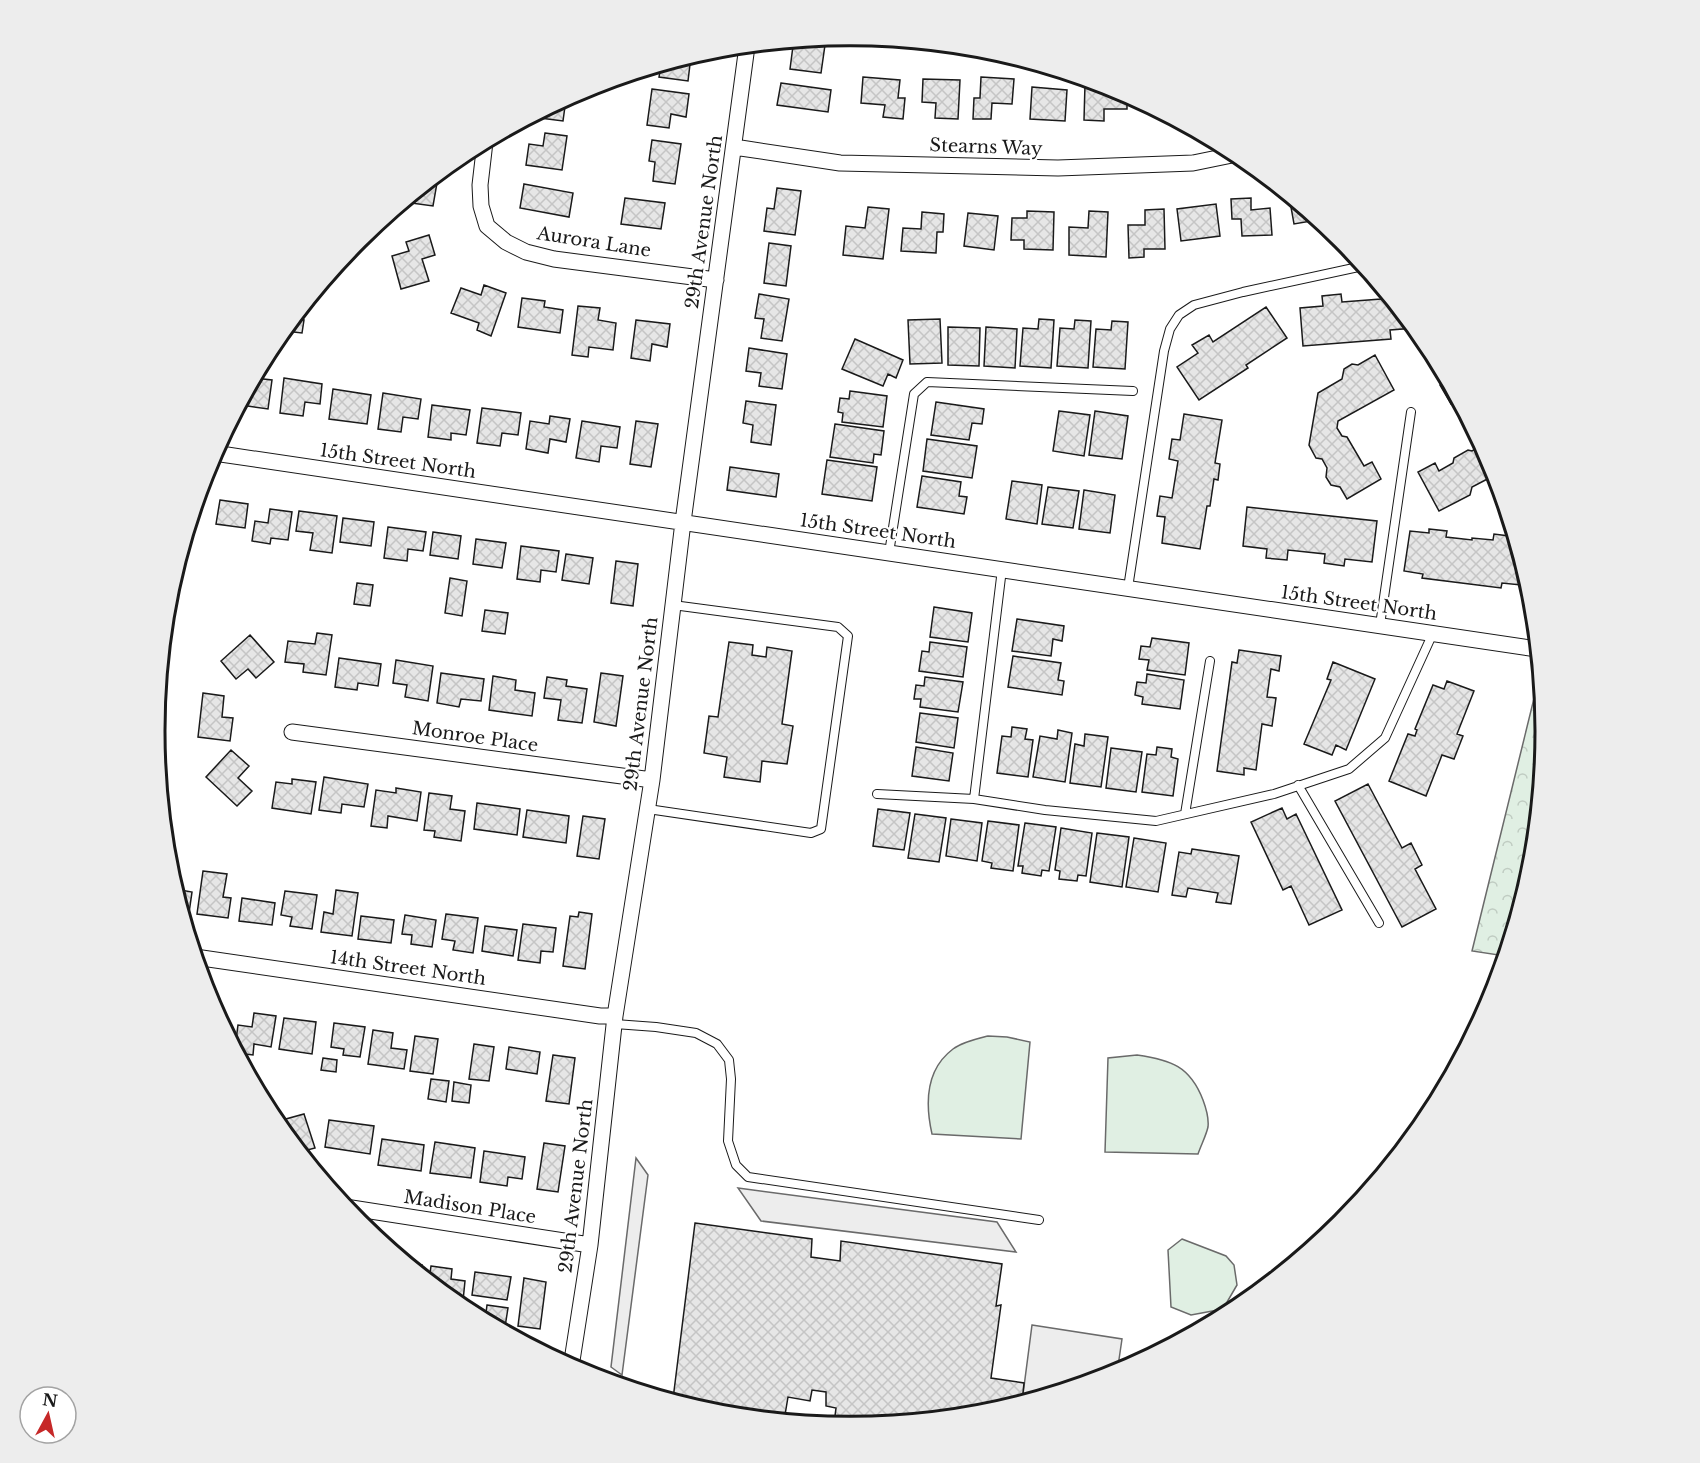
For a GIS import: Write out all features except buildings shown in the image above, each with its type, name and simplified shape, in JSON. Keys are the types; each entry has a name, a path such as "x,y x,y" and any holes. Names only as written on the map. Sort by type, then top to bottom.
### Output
{"street":[{"name":"29th Avenue North","path":"572,1357 590,1245 615,1020 652,780 683,522 746,55"},
{"name":"Stearns Way","path":"734,147 840,163 1058,168 1193,163 1223,157"},
{"name":"Aurora Lane","path":"484,153 480,185 481,206 487,225 506,242 526,252 554,259 716,280"},
{"name":"15th Street North","path":"224,454 1530,648"},
{"name":"Monroe Place","path":"292,732 652,780"},
{"name":"14th Street North","path":"203,958 615,1020"},
{"name":"Madison Place","path":"360,1209 590,1245"}],"lane":[{"path":"1128,588 1164,351 1170,329 1179,315 1194,305 1254,289 1354,268"},
{"path":"889,553 914,394 927,382 1133,391"},
{"path":"1380,625 1411,412"},
{"path":"974,799 1002,569"},
{"path":"648,809 811,833 821,829 848,636 838,627 673,605"},
{"path":"877,794 974,799 1045,810 1156,821 1274,794 1349,769 1385,738 1433,633"},
{"path":"1185,814 1210,661"},
{"path":"1298,786 1379,923"},
{"path":"615,1020 696,1033 717,1044 729,1060 731,1079 729,1141 736,1165 748,1177 1039,1220"}],"green space":[{"path":"1534,697 1534,776 1522,865 1512,909 1498,955 1472,951"},
{"path":"988,1036 1030,1042 1021,1139 932,1134 928,1099 932,1077 937,1067 953,1049 969,1041"},
{"path":"1137,1055 1169,1062 1192,1079 1208,1117 1208,1127 1198,1154 1105,1152 1108,1058"},
{"path":"1182,1239 1226,1256 1234,1265 1237,1285 1226,1304 1216,1310 1191,1315 1171,1307 1168,1250"}],"shaded area":[{"path":"636,1158 648,1175 622,1375 611,1367"},
{"path":"738,1188 997,1222 1016,1252 761,1221"},
{"path":"1032,1325 1122,1339 1119,1361 1070,1380 1023,1394"}]}
